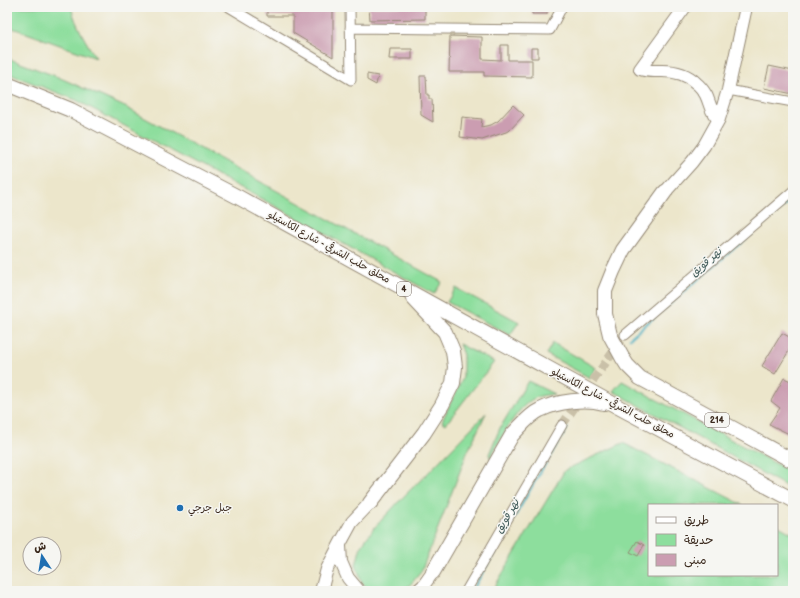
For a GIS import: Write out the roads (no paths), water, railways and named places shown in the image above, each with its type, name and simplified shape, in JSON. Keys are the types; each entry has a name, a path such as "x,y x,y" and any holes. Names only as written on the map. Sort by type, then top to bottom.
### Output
{"highway":[{"name":"محلق حلب الشرقي - شارع الكاستيلو","path":"7,84 78,114 238,197 622,409 793,500"},
{"name":"214","path":"665,192 623,250 605,291 605,314 610,335 627,365 640,378 793,461"},
{"path":"370,502 424,433 442,405 453,383 455,367 453,351 445,332 405,289"},
{"path":"433,572 512,435 526,420 539,410 553,404 584,400 599,402 622,409"}],"main road":[{"path":"684,7 640,69 646,71 676,72 688,76 702,88 712,111 719,119"},
{"path":"665,192 704,146 719,119 728,90 746,7"},
{"path":"321,591 327,569 352,522 370,502"},
{"path":"340,544 341,562 348,578 359,591"},
{"path":"417,591 423,586 433,572"},
{"path":"425,591 433,572"}],"street":[{"path":"229,7 351,80 350,7"},
{"path":"350,28 550,30 562,7"},
{"path":"728,90 793,102"},
{"path":"625,335 793,191"},
{"path":"466,591 562,425"}],"waterway":[{"name":"نهر قويق","path":"630,338 793,198"},
{"name":"نهر قويق","path":"472,591 567,428"}],"tunnel":[{"path":"562,425 625,335"}],"place":[{"name":"جبل جرجي","path":"180,508"}]}
